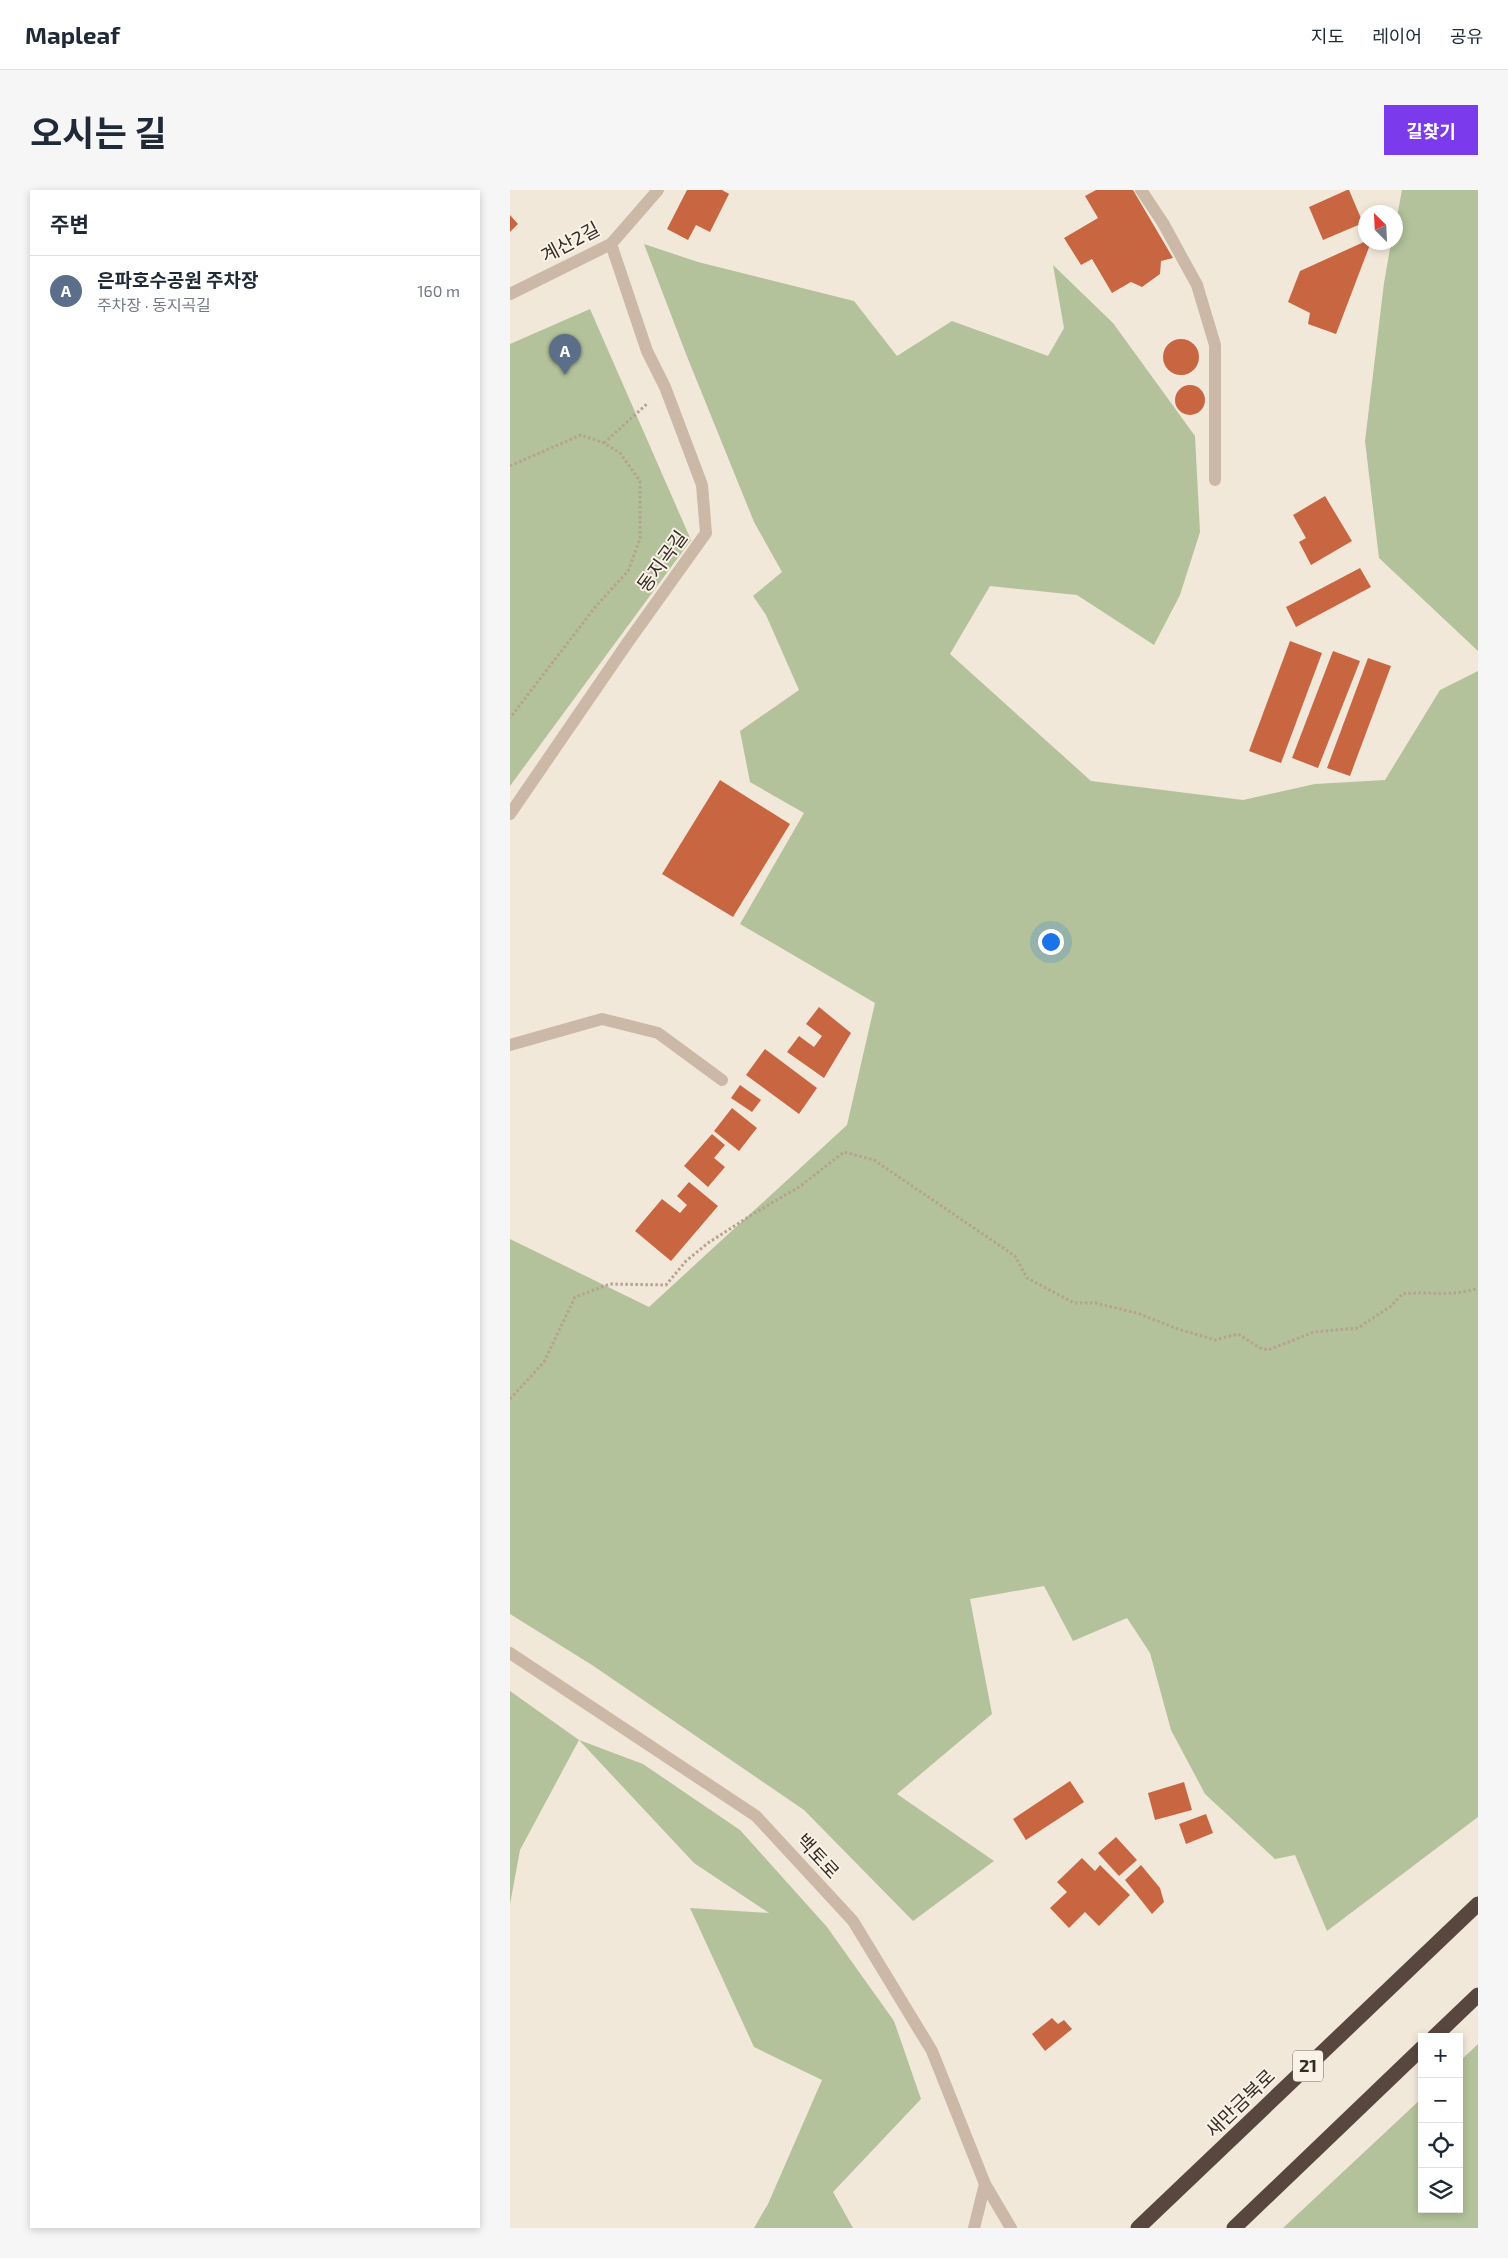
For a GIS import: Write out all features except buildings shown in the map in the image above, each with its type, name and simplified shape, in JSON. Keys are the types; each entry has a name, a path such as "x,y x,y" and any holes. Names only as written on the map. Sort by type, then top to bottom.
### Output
{"highway":[{"name":"새만금북로","path":"1138,2228 1478,1904"},
{"path":"1438,2033 1478,1995"},
{"path":"1234,2228 1418,2052"}],"street":[{"name":"계산2길","path":"510,294 611,244 658,190"},
{"path":"1141,190 1163,223 1197,285 1215,345 1215,480"},
{"name":"동지곡길","path":"510,814 628,642 706,533 702,485 665,387 647,351 611,244"},
{"path":"510,1045 602,1019 658,1032 722,1080"},
{"name":"백토로","path":"510,1653 756,1816 853,1921 932,2051 985,2184 1011,2228"},
{"path":"974,2228 985,2184"}],"path":[{"path":"604,443 665,387"},
{"path":"510,466 581,435 604,443 620,453 640,482 640,540 628,571 596,606 510,718"},
{"path":"510,1399 544,1362 575,1296 610,1284 666,1284 686,1261 708,1243 800,1187 844,1152 874,1160 1015,1256 1027,1278 1074,1303 1095,1303 1137,1312 1178,1330 1215,1340 1238,1334 1260,1348 1268,1350 1314,1332 1358,1328 1391,1306 1402,1294 1422,1291 1466,1293 1478,1288"}],"green space":[{"path":"1402,190 1478,190 1478,651 1379,558 1365,441 1390,250 1403,250 1403,205 1399,205"},
{"path":"644,244 698,262 854,301 897,356 952,321 1048,356 1064,328 1053,265 1113,323 1195,436 1200,532 1180,595 1154,645 1077,595 990,586 950,654 1091,781 1243,800 1315,784 1385,780 1440,690 1478,671 1478,1817 1327,1931 1295,1855 1275,1859 1205,1794 1171,1730 1150,1653 1127,1618 1073,1641 1044,1586 970,1599 992,1714 897,1794 994,1861 913,1921 804,1810 592,1665 510,1614 510,1239 649,1307 847,1125 875,1003 740,924 804,813 750,782 740,731 799,690 766,615 753,596 782,572 754,522"},
{"path":"590,309 691,540 510,786 510,344"},
{"path":"510,1691 579,1740 520,1850 510,1904"},
{"path":"579,1740 643,1764 740,1830 827,1927 894,2021 921,2099 833,2192 853,2228 754,2228 768,2204 822,2080 754,2047 690,1908 769,1913 694,1863"},
{"path":"1478,2044 1478,2228 1283,2228 1418,2102 1418,2213 1463,2213 1463,2058"}],"place":[{"name":"은파호수공원 주차장","path":"565,375"}]}
